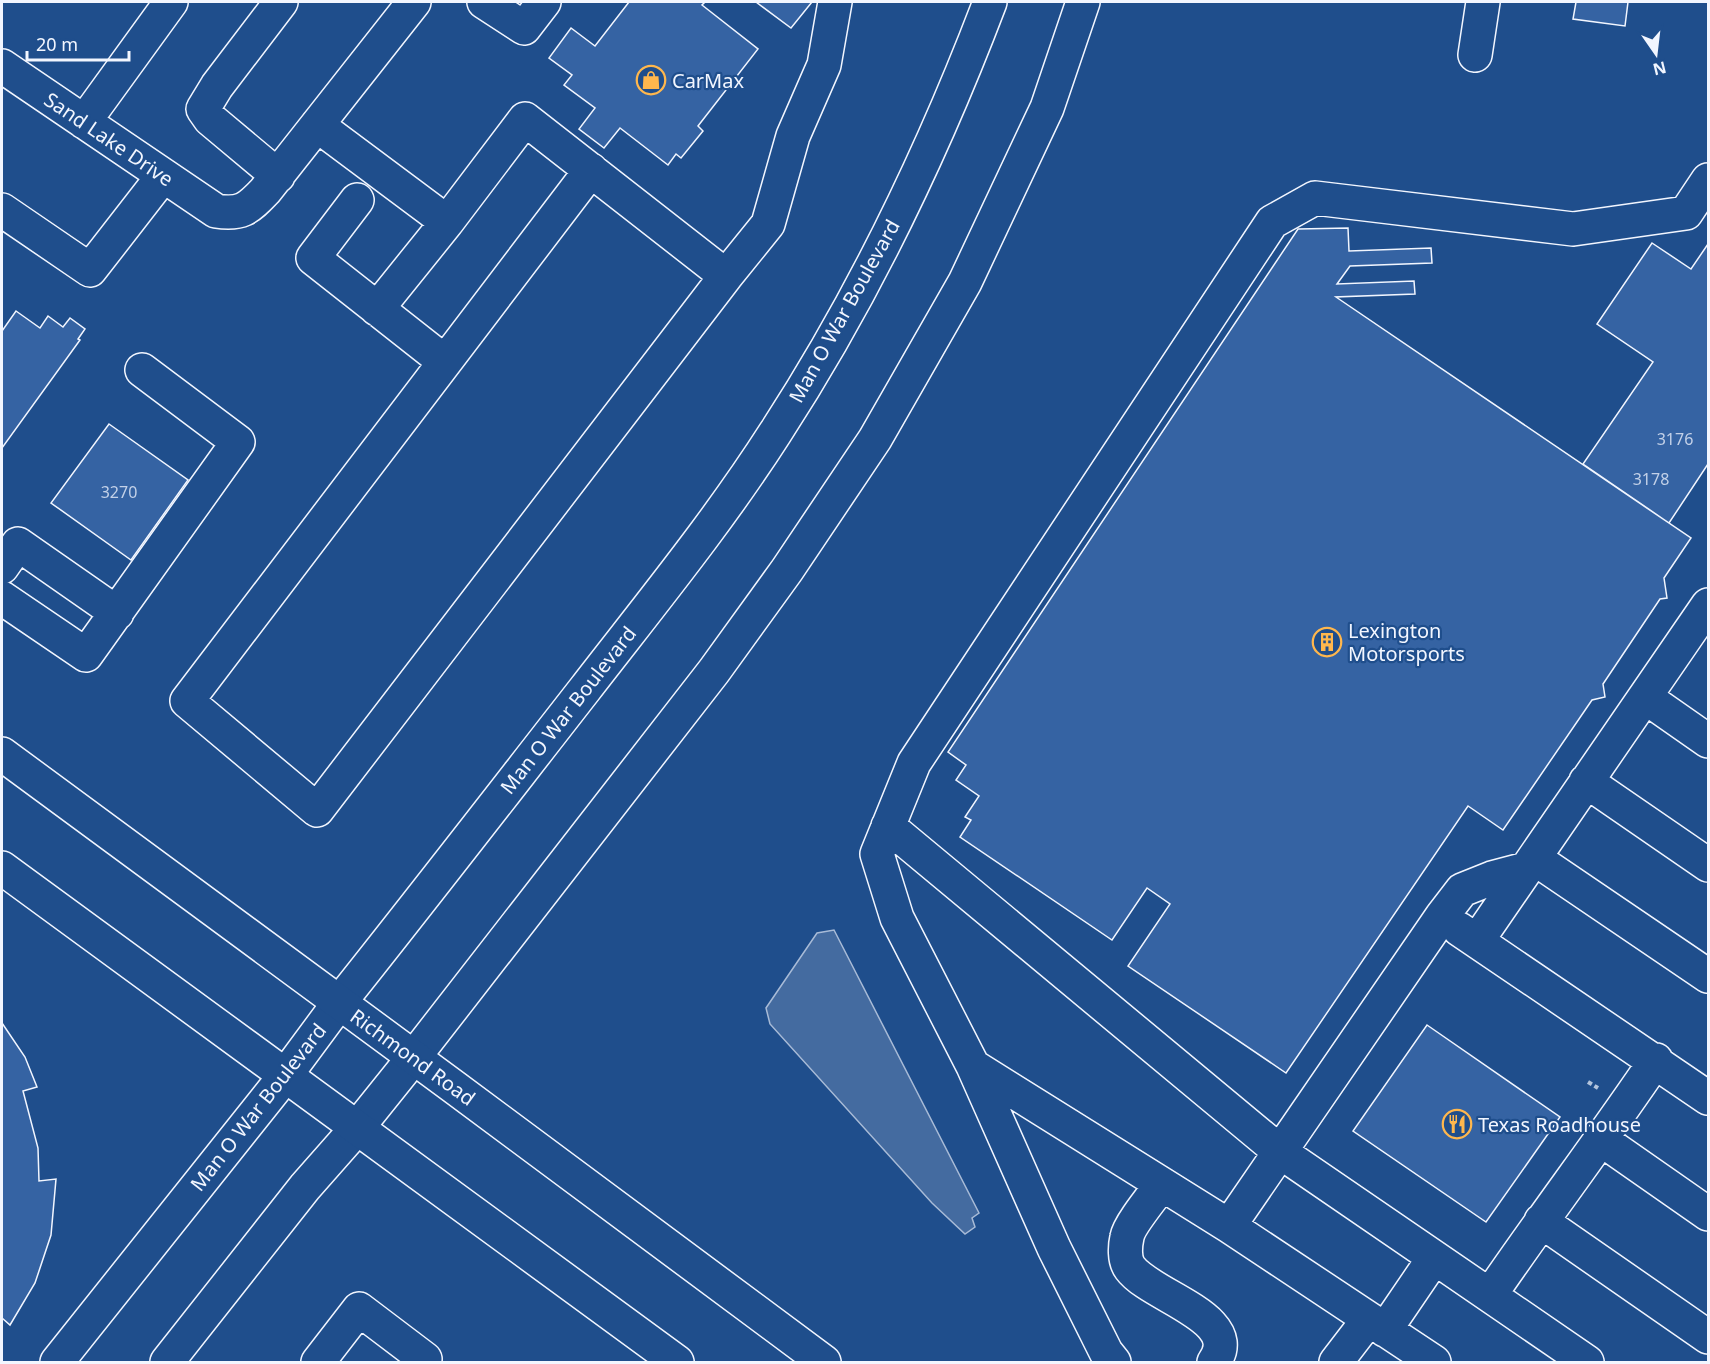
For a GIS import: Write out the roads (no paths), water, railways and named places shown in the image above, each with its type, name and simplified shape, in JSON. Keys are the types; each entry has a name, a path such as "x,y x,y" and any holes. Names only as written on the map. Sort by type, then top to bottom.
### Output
{"main road":[{"path":"84,122 171,2"},
{"path":"281,2 217,86 203,109 210,119 278,176 414,2"},
{"path":"484,2 524,28 544,2"},
{"path":"591,170 187,701 317,810 768,224 794,136 824,65 835,2"},
{"name":"Man O War Boulevard","path":"57,1362 285,1076 339,1003 683,563 775,433 861,290 913,184 952,97 990,2"},
{"path":"167,1362 305,1186 357,1128 414,1057 714,671 788,570 875,440 974,262 1047,108 1083,2"},
{"path":"1474,55 1483,2"},
{"name":"Sand Lake Drive","path":"2,66 216,212 233,214 252,205 278,176"},
{"path":"377,309 525,119 726,276"},
{"path":"317,125 447,222"},
{"path":"2,210 90,270 163,176"},
{"path":"1114,1362 1106,1352 1054,1248 973,1066 897,918 877,854 914,763 1272,222 1315,198 1573,229 1686,213 1708,180"},
{"path":"357,200 313,258 445,362"},
{"path":"2,598 86,655 238,442 142,370"},
{"path":"2,567 18,544 117,613"},
{"path":"1477,941 1645,697 1705,617"},
{"path":"1645,697 1708,741"},
{"name":"Richmond Road","path":"2,754 824,1362"},
{"path":"1586,781 1708,865"},
{"path":"888,826 1279,1151 1587,1362"},
{"path":"1229,1226 1462,890 1530,864"},
{"path":"1530,864 1708,976"},
{"path":"2,868 677,1362"},
{"path":"1442,916 1656,1060 1708,1098"},
{"path":"1490,1295 1541,1221 1602,1140 1656,1060"},
{"path":"973,1066 1229,1226 1434,1362"},
{"path":"1602,1140 1708,1214"},
{"path":"1162,1184 1128,1234 1125,1253 1129,1267 1145,1282 1212,1323 1220,1336 1220,1354 1214,1362"},
{"path":"1541,1221 1708,1337"},
{"path":"1336,1362 1377,1325 1434,1258"},
{"path":"318,1362 359,1309 425,1359 422,1362"}],"water":[{"path":"834,930 979,1213 972,1218 975,1227 965,1234 932,1203 770,1024 766,1008 817,933"}],"place":[{"name":"CarMax","path":"651,80"},
{"name":"Lexington Motorsports","path":"1327,642"},
{"name":"Texas Roadhouse","path":"1457,1124"}]}
